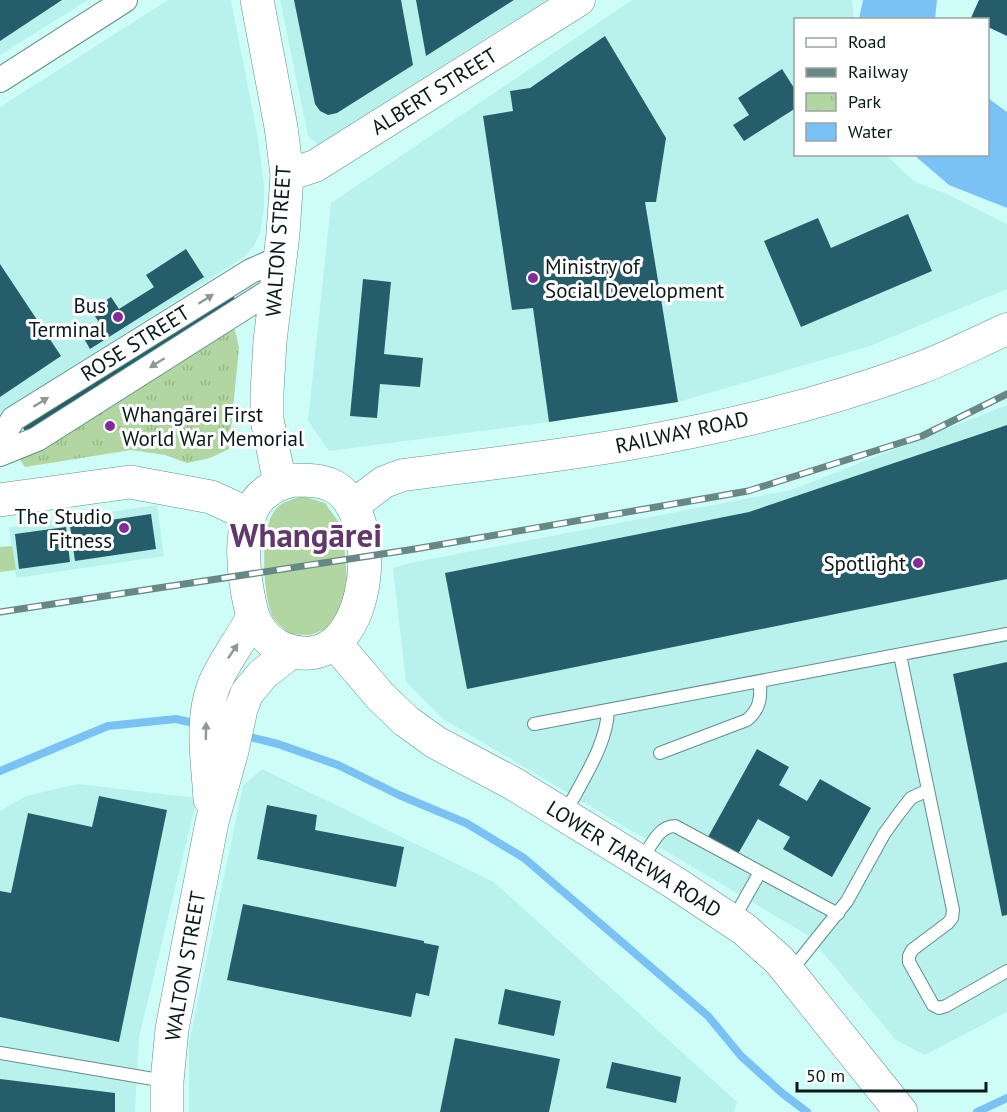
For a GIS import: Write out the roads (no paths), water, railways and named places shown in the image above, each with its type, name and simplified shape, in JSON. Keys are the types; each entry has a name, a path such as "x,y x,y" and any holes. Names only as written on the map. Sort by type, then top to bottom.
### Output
{"main road":[{"name":"WALTON STREET","path":"257,0 281,127 287,175 279,272 270,341 267,420 280,483"},
{"path":"307,480 339,489 352,506 363,538 362,588 359,606 350,626 335,643 318,652 306,654 291,652 279,647 266,636 253,617 242,555 250,515 256,501 267,490 280,483 307,480"},
{"path":"0,500 130,482 211,496 250,515"},
{"name":"WALTON STREET","path":"167,1096 172,1029 212,822 216,780 206,734 207,708 214,686 253,617"},
{"name":"LOWER TAREWA ROAD","path":"335,643 380,696 406,721 435,742 514,784 744,929 779,960 896,1105"},
{"name":"WALTON STREET","path":"216,780 232,751 240,709 247,693 263,674 291,652"}],"street":[{"path":"0,80 125,0"},
{"name":"ALBERT STREET","path":"287,175 315,166 579,0"},
{"name":"ROSE STREET","path":"0,441 13,419 251,271 279,272"},
{"name":"ROSE STREET","path":"0,454 37,439 279,272"},
{"name":"RAILWAY ROAD","path":"352,506 384,482 403,475 627,444 703,429 849,392 921,368 1007,329"}],"lane":[{"path":"534,724 1007,634"},
{"path":"900,655 953,910 948,923 912,950 909,962 933,1005 939,1008 1007,971"},
{"path":"660,753 747,720 760,703 760,682"},
{"path":"564,815 601,742 608,724 608,710"},
{"path":"789,973 847,901 884,834 900,812 911,798 928,790"},
{"path":"640,862 662,829 675,826 838,914"},
{"path":"733,921 760,872"},
{"path":"0,1053 167,1096"}],"water":[{"path":"863,0 937,0 935,18 859,18"},
{"path":"989,99 1007,112 1007,208 949,185 915,156 989,156"}],"waterway":[{"path":"0,771 108,726 176,719 198,724"},
{"path":"242,735 278,744 338,765 399,795 466,823 524,858 708,1016 741,1056 807,1112"},
{"path":"977,1112 1007,1098"}],"railway":[{"path":"0,612 415,549 748,491 922,436 1007,394"}],"place":[{"name":"Ministry of Social Development","path":"533,278"},
{"name":"Bus Terminal","path":"118,317"},
{"name":"Whangārei First World War Memorial","path":"110,426"},
{"name":"The Studio Fitness","path":"124,528"},
{"name":"Spotlight","path":"918,563"}],"district":[{"name":"Whangārei","path":"306,534"}]}
